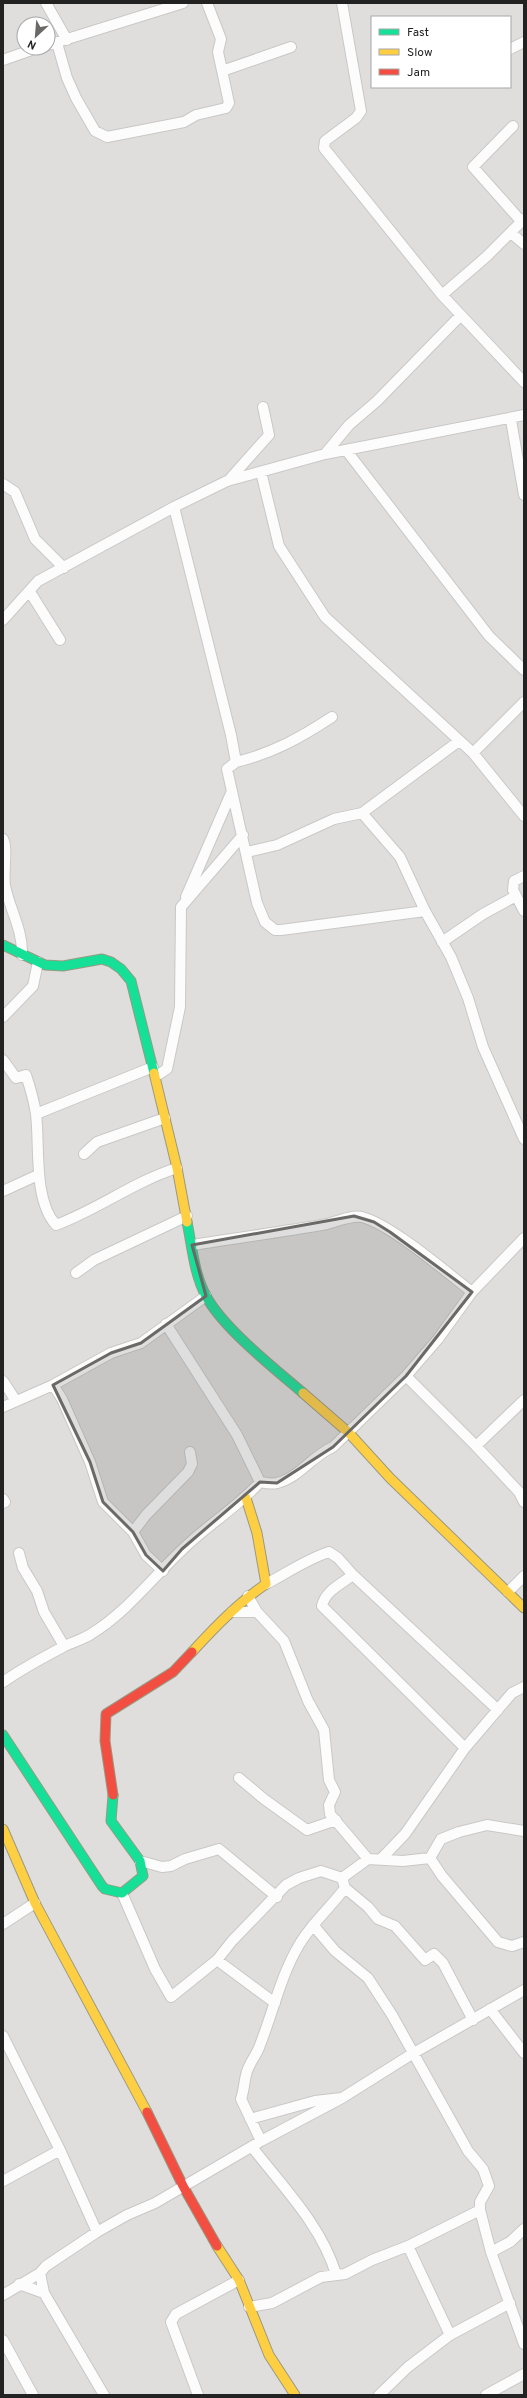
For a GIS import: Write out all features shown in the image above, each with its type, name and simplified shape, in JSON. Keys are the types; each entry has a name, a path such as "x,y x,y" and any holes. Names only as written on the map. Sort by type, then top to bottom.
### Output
{"street":[{"path":"46,3 67,40"},
{"path":"56,43 183,3"},
{"path":"56,53 76,98 95,131 107,137 184,122 196,115 226,108 229,103 218,52 221,39 206,3"},
{"path":"342,3 361,111 356,118 324,141 324,148 442,295 524,382"},
{"path":"511,48 524,42"},
{"path":"222,71 291,47"},
{"path":"3,60 16,55"},
{"path":"442,295 511,233 523,220 473,168 513,126"},
{"path":"511,233 524,244"},
{"path":"324,454 349,425 377,401 461,315"},
{"path":"227,482 269,435 263,407"},
{"path":"3,620 14,605 30,592 38,581 64,568 85,554 174,507 227,482 324,454 511,420 524,415"},
{"path":"511,420 524,495"},
{"path":"346,450 489,636 524,670"},
{"path":"261,472 279,546 325,617 473,753 524,816"},
{"path":"3,484 16,492 34,539 64,568"},
{"path":"174,507 206,628 236,762"},
{"path":"30,592 60,640"},
{"path":"473,753 524,702"},
{"path":"332,717 294,742 236,762 227,769 247,852 257,903 265,922 275,930 425,911"},
{"path":"247,852 277,845 334,819 362,813 459,741"},
{"path":"36,1114 154,1071 167,1069 180,1007 181,907 232,791"},
{"path":"362,813 400,857 468,998 483,1047 524,1139"},
{"path":"181,907 243,835"},
{"path":"3,839 6,847 4,868 5,886 21,934 22,955"},
{"path":"524,876 514,881 513,890 524,911"},
{"path":"442,942 483,914 516,896"},
{"path":"3,945 38,962 59,965 94,959 116,965 124,971 131,981 166,1118 187,1216 196,1268 206,1296 224,1319 255,1351 349,1433 390,1478 524,1608"},
{"path":"3,1017 34,986 38,962"},
{"path":"3,1060 16,1078 26,1075 36,1114 38,1175 50,1218 56,1225 91,1210 150,1177 177,1168"},
{"path":"84,1154 97,1142 166,1118"},
{"path":"3,1191 38,1175"},
{"path":"76,1273 94,1260 187,1216"},
{"path":"192,1245 328,1223 354,1216 362,1217 374,1222 390,1232 472,1292"},
{"path":"260,1482 277,1483 290,1476 303,1468 325,1450 333,1447 349,1433 406,1376 438,1339 472,1292 524,1238"},
{"path":"3,1407 53,1385 111,1353 141,1343 206,1296"},
{"path":"166,1324 236,1435 260,1482"},
{"path":"406,1376 476,1446 519,1492 524,1502"},
{"path":"3,1382 16,1401"},
{"path":"53,1385 62,1399 90,1462 99,1496 109,1509 132,1532 146,1555 163,1571"},
{"path":"476,1446 524,1400"},
{"path":"132,1532 188,1472 192,1464 190,1452"},
{"path":"3,1682 64,1646 90,1635 112,1620 163,1571 182,1549 246,1498 260,1482"},
{"path":"246,1498 257,1533 266,1584"},
{"path":"3,1499 5,1502 3,1503"},
{"path":"122,1893 143,1876 140,1861 110,1821 114,1800 104,1739 106,1714 172,1672 248,1596 266,1584 302,1566 314,1557 329,1552 338,1558 353,1575 498,1710"},
{"path":"19,1553 23,1568 37,1591 44,1612 64,1646"},
{"path":"353,1575 330,1591 324,1598 322,1606 464,1748"},
{"path":"508,1592 524,1576"},
{"path":"248,1596 257,1612 284,1641 308,1701 324,1730 329,1780 335,1792 329,1805 330,1814 368,1859"},
{"path":"232,1612 257,1612"},
{"path":"381,1859 405,1834 464,1748 512,1693 524,1687"},
{"path":"3,1735 104,1889 122,1893"},
{"path":"239,1778 264,1799 307,1830 336,1820"},
{"path":"430,1858 441,1839 475,1827 487,1825 524,1830"},
{"path":"3,1829 35,1904 135,2089 183,2186 213,2240 239,2280 269,2355 295,2395"},
{"path":"140,1861 162,1867 170,1866 185,1859 219,1849 277,1897"},
{"path":"261,2141 241,2099 246,2085 246,2076 260,2048 292,1959 313,1925 329,1909 343,1883 368,1859 403,1861 430,1858"},
{"path":"430,1858 446,1881 498,1942 512,1946 524,1942"},
{"path":"122,1893 155,1969 171,1997 217,1960 232,1941 277,1897 286,1885 309,1874 321,1871 343,1883 378,1919 396,1926 425,1960 434,1954 443,1963 473,2020"},
{"path":"3,1924 35,1904"},
{"path":"313,1925 335,1951 368,1978 392,2015 412,2054 452,2119 468,2151 483,2169 489,2186 480,2202 480,2210 491,2252 524,2344"},
{"path":"217,1960 275,2003"},
{"path":"3,2296 19,2284 40,2273 46,2266 97,2232 155,2203 261,2141 342,2098 412,2054 524,1990"},
{"path":"490,2009 524,2053"},
{"path":"3,2036 60,2150 97,2232"},
{"path":"250,2119 315,2101 342,2098"},
{"path":"252,2147 321,2235 330,2253 336,2274"},
{"path":"3,2181 60,2150"},
{"path":"249,2307 272,2303 321,2277 346,2274 379,2257 408,2246 480,2210"},
{"path":"491,2252 510,2242 524,2229"},
{"path":"408,2246 450,2335"},
{"path":"40,2273 44,2293 104,2395"},
{"path":"198,2395 171,2322 176,2314 239,2280"},
{"path":"19,2284 44,2293"},
{"path":"379,2395 408,2367 450,2335 510,2303"},
{"path":"3,2340 33,2395"},
{"path":"486,2395 524,2374"}],"highlighted area":[{"path":"354,1216 374,1222 390,1232 472,1292 406,1376 333,1447 277,1483 260,1482 182,1549 163,1571 146,1555 133,1532 103,1502 90,1462 53,1385 111,1353 141,1343 206,1296 192,1245"}],"shaded area":[{"path":"3,3 524,3 524,2395 3,2395"}],"traffic: fast":[{"path":"3,945 45,965 63,966 102,959 111,962 121,969 131,981 154,1073"},
{"path":"187,1222 199,1279 206,1296 214,1308 224,1321 250,1347 303,1393"},
{"path":"3,1735 102,1886 105,1889 122,1893 143,1876 140,1861 111,1821 113,1795"}],"traffic: slow":[{"path":"154,1073 177,1168 187,1222"},
{"path":"303,1393 349,1433 390,1478 524,1608"},
{"path":"192,1652 236,1607 266,1584 257,1533 246,1498"},
{"path":"3,1829 35,1903 147,2112"},
{"path":"217,2246 239,2280 269,2355 295,2395"}],"traffic: jam":[{"path":"113,1795 105,1741 106,1714 173,1672 192,1652"},
{"path":"147,2112 183,2186 217,2246"}]}
